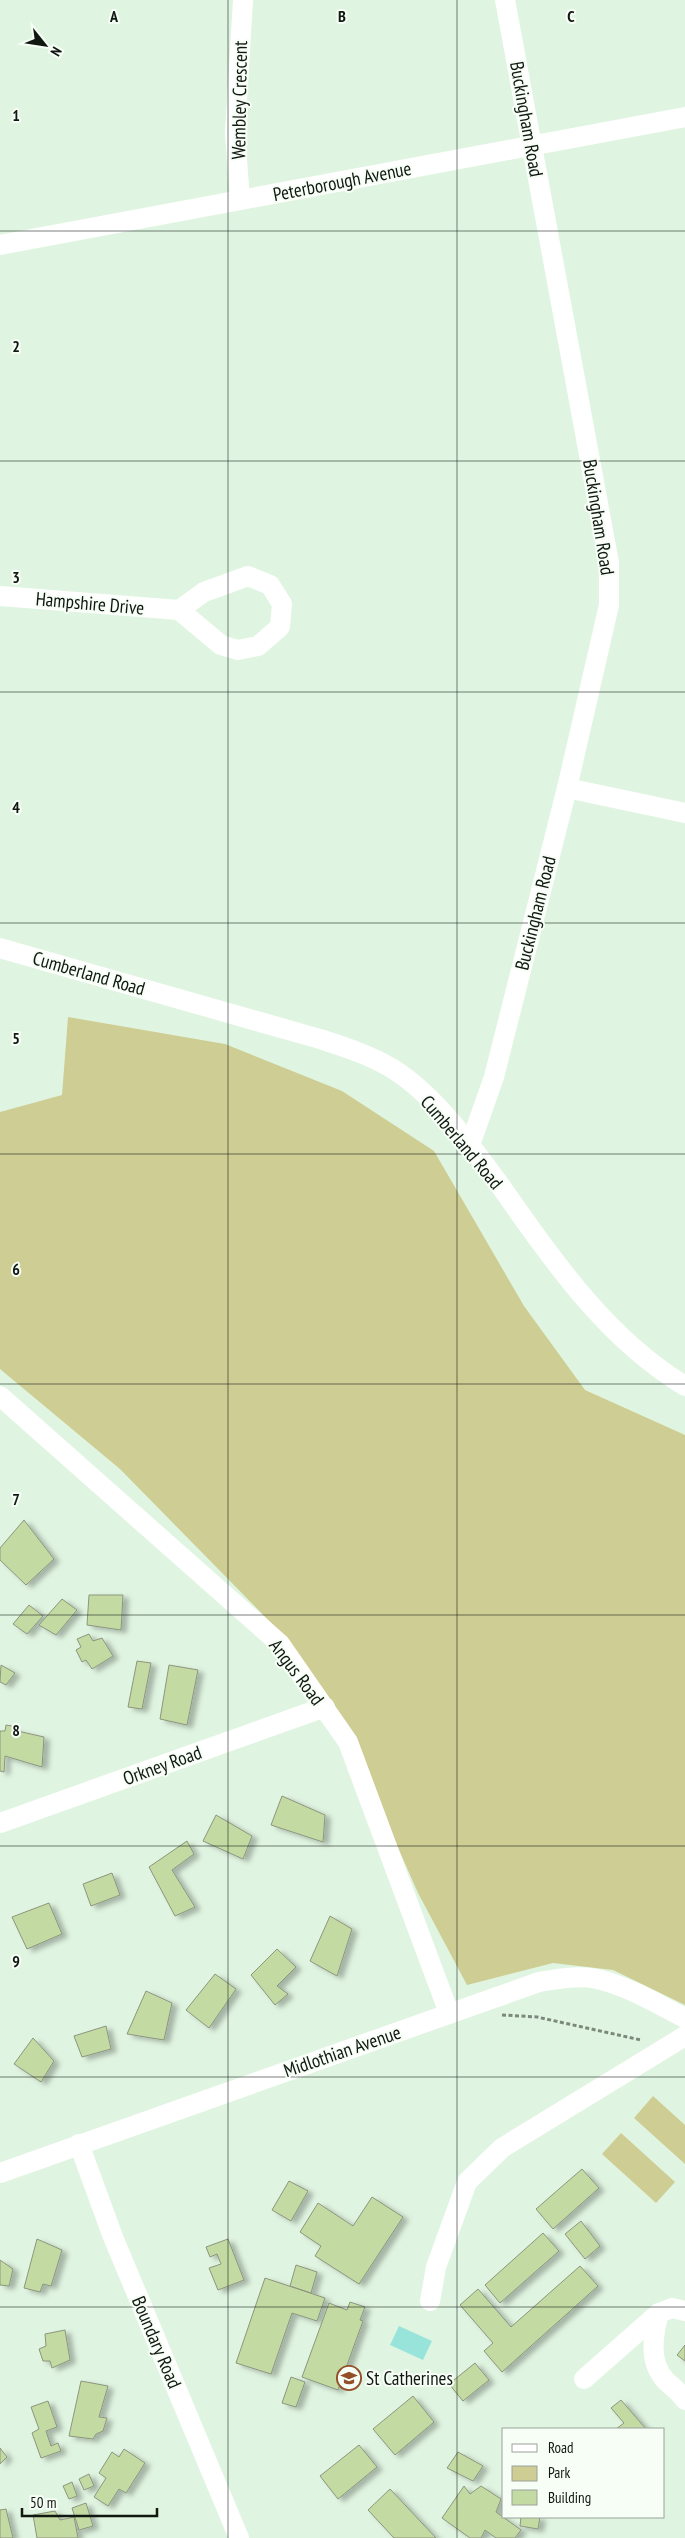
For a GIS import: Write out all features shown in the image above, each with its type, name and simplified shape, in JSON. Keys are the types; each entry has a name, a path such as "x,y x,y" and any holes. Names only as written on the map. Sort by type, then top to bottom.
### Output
{"street":[{"name":"Wembley Crescent","path":"240,200 235,133 243,0"},
{"name":"Buckingham Road","path":"470,1144 494,1077 567,788 610,605 609,564 504,0"},
{"name":"Peterborough Avenue","path":"0,245 685,117"},
{"path":"248,576 270,585 282,604 280,627 258,646 238,650 221,645 179,610 204,592 248,576"},
{"name":"Hampshire Drive","path":"0,596 179,610"},
{"path":"567,788 685,813"},
{"name":"Cumberland Road","path":"0,948 355,1050 392,1069 416,1086 470,1144 541,1244 602,1318 633,1350 662,1373 685,1386"},
{"name":"Angus Road","path":"0,1396 280,1644 348,1742 449,2013"},
{"name":"Orkney Road","path":"0,1823 325,1708"},
{"name":"Midlothian Avenue","path":"0,2173 539,1982 564,1978 595,1979 613,1985 685,2018"},
{"path":"430,2301 436,2267 467,2182 502,2148 677,2041"},
{"name":"Boundary Road","path":"79,2144 112,2237 239,2538"},
{"path":"584,2379 659,2313 672,2308 685,2311"},
{"path":"659,2313 654,2334 656,2365 664,2379 685,2400"}],"path":[{"path":"498,2015 537,2017 677,2041"}],"green space":[{"path":"68,1017 225,1044 342,1091 434,1151 524,1306 585,1390 685,1435 685,2005 613,1970 553,1963 467,1985 418,1893 351,1741 280,1632 120,1469 0,1369 0,1112 62,1095"},
{"path":"653,2096 685,2125 685,2164 634,2118"},
{"path":"621,2133 675,2182 656,2203 602,2154"}],"water":[{"path":"399,2326 432,2341 423,2360 390,2345"}],"building":[{"path":"24,1520 54,1559 26,1585 0,1560 0,1548"},
{"path":"89,1595 123,1595 121,1630 87,1625"},
{"path":"62,1599 77,1610 56,1635 39,1625"},
{"path":"29,1605 43,1616 27,1634 13,1624"},
{"path":"89,1634 93,1641 102,1638 113,1656 92,1669 86,1660 82,1662 76,1650 81,1647 77,1639"},
{"path":"137,1661 151,1663 142,1709 128,1707"},
{"path":"1,1665 15,1673 6,1685 0,1682"},
{"path":"169,1665 198,1670 187,1725 160,1719"},
{"path":"6,1725 12,1726 13,1730 44,1737 42,1767 5,1756 4,1772 0,1771 0,1731 5,1731"},
{"path":"282,1796 325,1815 323,1842 271,1825"},
{"path":"216,1815 252,1836 243,1859 203,1841"},
{"path":"187,1841 194,1854 172,1870 195,1907 175,1916 149,1867"},
{"path":"112,1873 120,1895 91,1906 83,1884"},
{"path":"49,1903 62,1934 27,1949 12,1917"},
{"path":"330,1916 352,1929 337,1976 310,1961"},
{"path":"277,1949 296,1967 277,1986 288,1994 275,2005 251,1975"},
{"path":"215,1974 236,1989 209,2028 186,2010"},
{"path":"146,1991 172,2003 164,2040 127,2034"},
{"path":"106,2026 111,2049 82,2057 74,2036"},
{"path":"33,2038 54,2061 41,2082 14,2064"},
{"path":"582,2169 599,2188 553,2229 536,2209"},
{"path":"289,2181 308,2191 291,2221 272,2210"},
{"path":"372,2197 403,2217 359,2284 315,2256 321,2246 300,2232 318,2203 353,2226"},
{"path":"581,2221 600,2246 585,2259 565,2234"},
{"path":"543,2233 559,2251 500,2303 485,2285"},
{"path":"37,2239 62,2250 51,2286 43,2284 40,2292 24,2288"},
{"path":"228,2239 244,2280 218,2290 209,2268 221,2264 217,2254 210,2257 206,2247"},
{"path":"0,2260 13,2269 9,2286 0,2285"},
{"path":"296,2265 317,2272 311,2293 290,2286"},
{"path":"580,2266 598,2286 502,2372 484,2351 493,2343 460,2305 478,2289 511,2327"},
{"path":"265,2278 325,2298 317,2321 292,2313 271,2374 236,2363"},
{"path":"350,2302 365,2307 360,2320 363,2321 338,2390 302,2377 329,2303 347,2310"},
{"path":"65,2330 70,2360 52,2368 50,2361 43,2361 39,2349 46,2346 45,2334"},
{"path":"685,2345 685,2361 677,2355"},
{"path":"475,2363 489,2380 463,2401 449,2384"},
{"path":"291,2377 305,2382 296,2407 282,2403"},
{"path":"81,2381 108,2386 99,2417 107,2418 103,2431 96,2434 93,2439 69,2436"},
{"path":"413,2396 434,2422 395,2455 373,2429"},
{"path":"621,2400 645,2428 617,2428 624,2423 611,2408"},
{"path":"48,2401 57,2427 46,2431 51,2446 58,2443 61,2451 41,2458 32,2433 39,2429 31,2407"},
{"path":"359,2445 377,2467 338,2499 320,2476"},
{"path":"0,2448 7,2457 0,2464"},
{"path":"124,2449 145,2463 126,2493 119,2489 108,2506 94,2497 106,2478 99,2473 112,2452 119,2457"},
{"path":"458,2452 483,2466 473,2481 447,2468"},
{"path":"89,2474 94,2486 84,2490 79,2479"},
{"path":"72,2482 77,2496 69,2499 63,2486"},
{"path":"464,2486 470,2494 481,2486 501,2499 496,2512 521,2530 515,2538 496,2538 485,2530 481,2538 470,2538 442,2518"},
{"path":"390,2489 436,2538 394,2538 368,2510"},
{"path":"86,2503 93,2526 79,2530 72,2508"},
{"path":"6,2509 13,2538 0,2538 0,2510"},
{"path":"55,2511 60,2520 74,2517 78,2538 37,2538 33,2515"},
{"path":"521,2518 540,2518 538,2529 520,2526"}],"place":[{"name":"St Catherines","path":"349,2378"}]}
